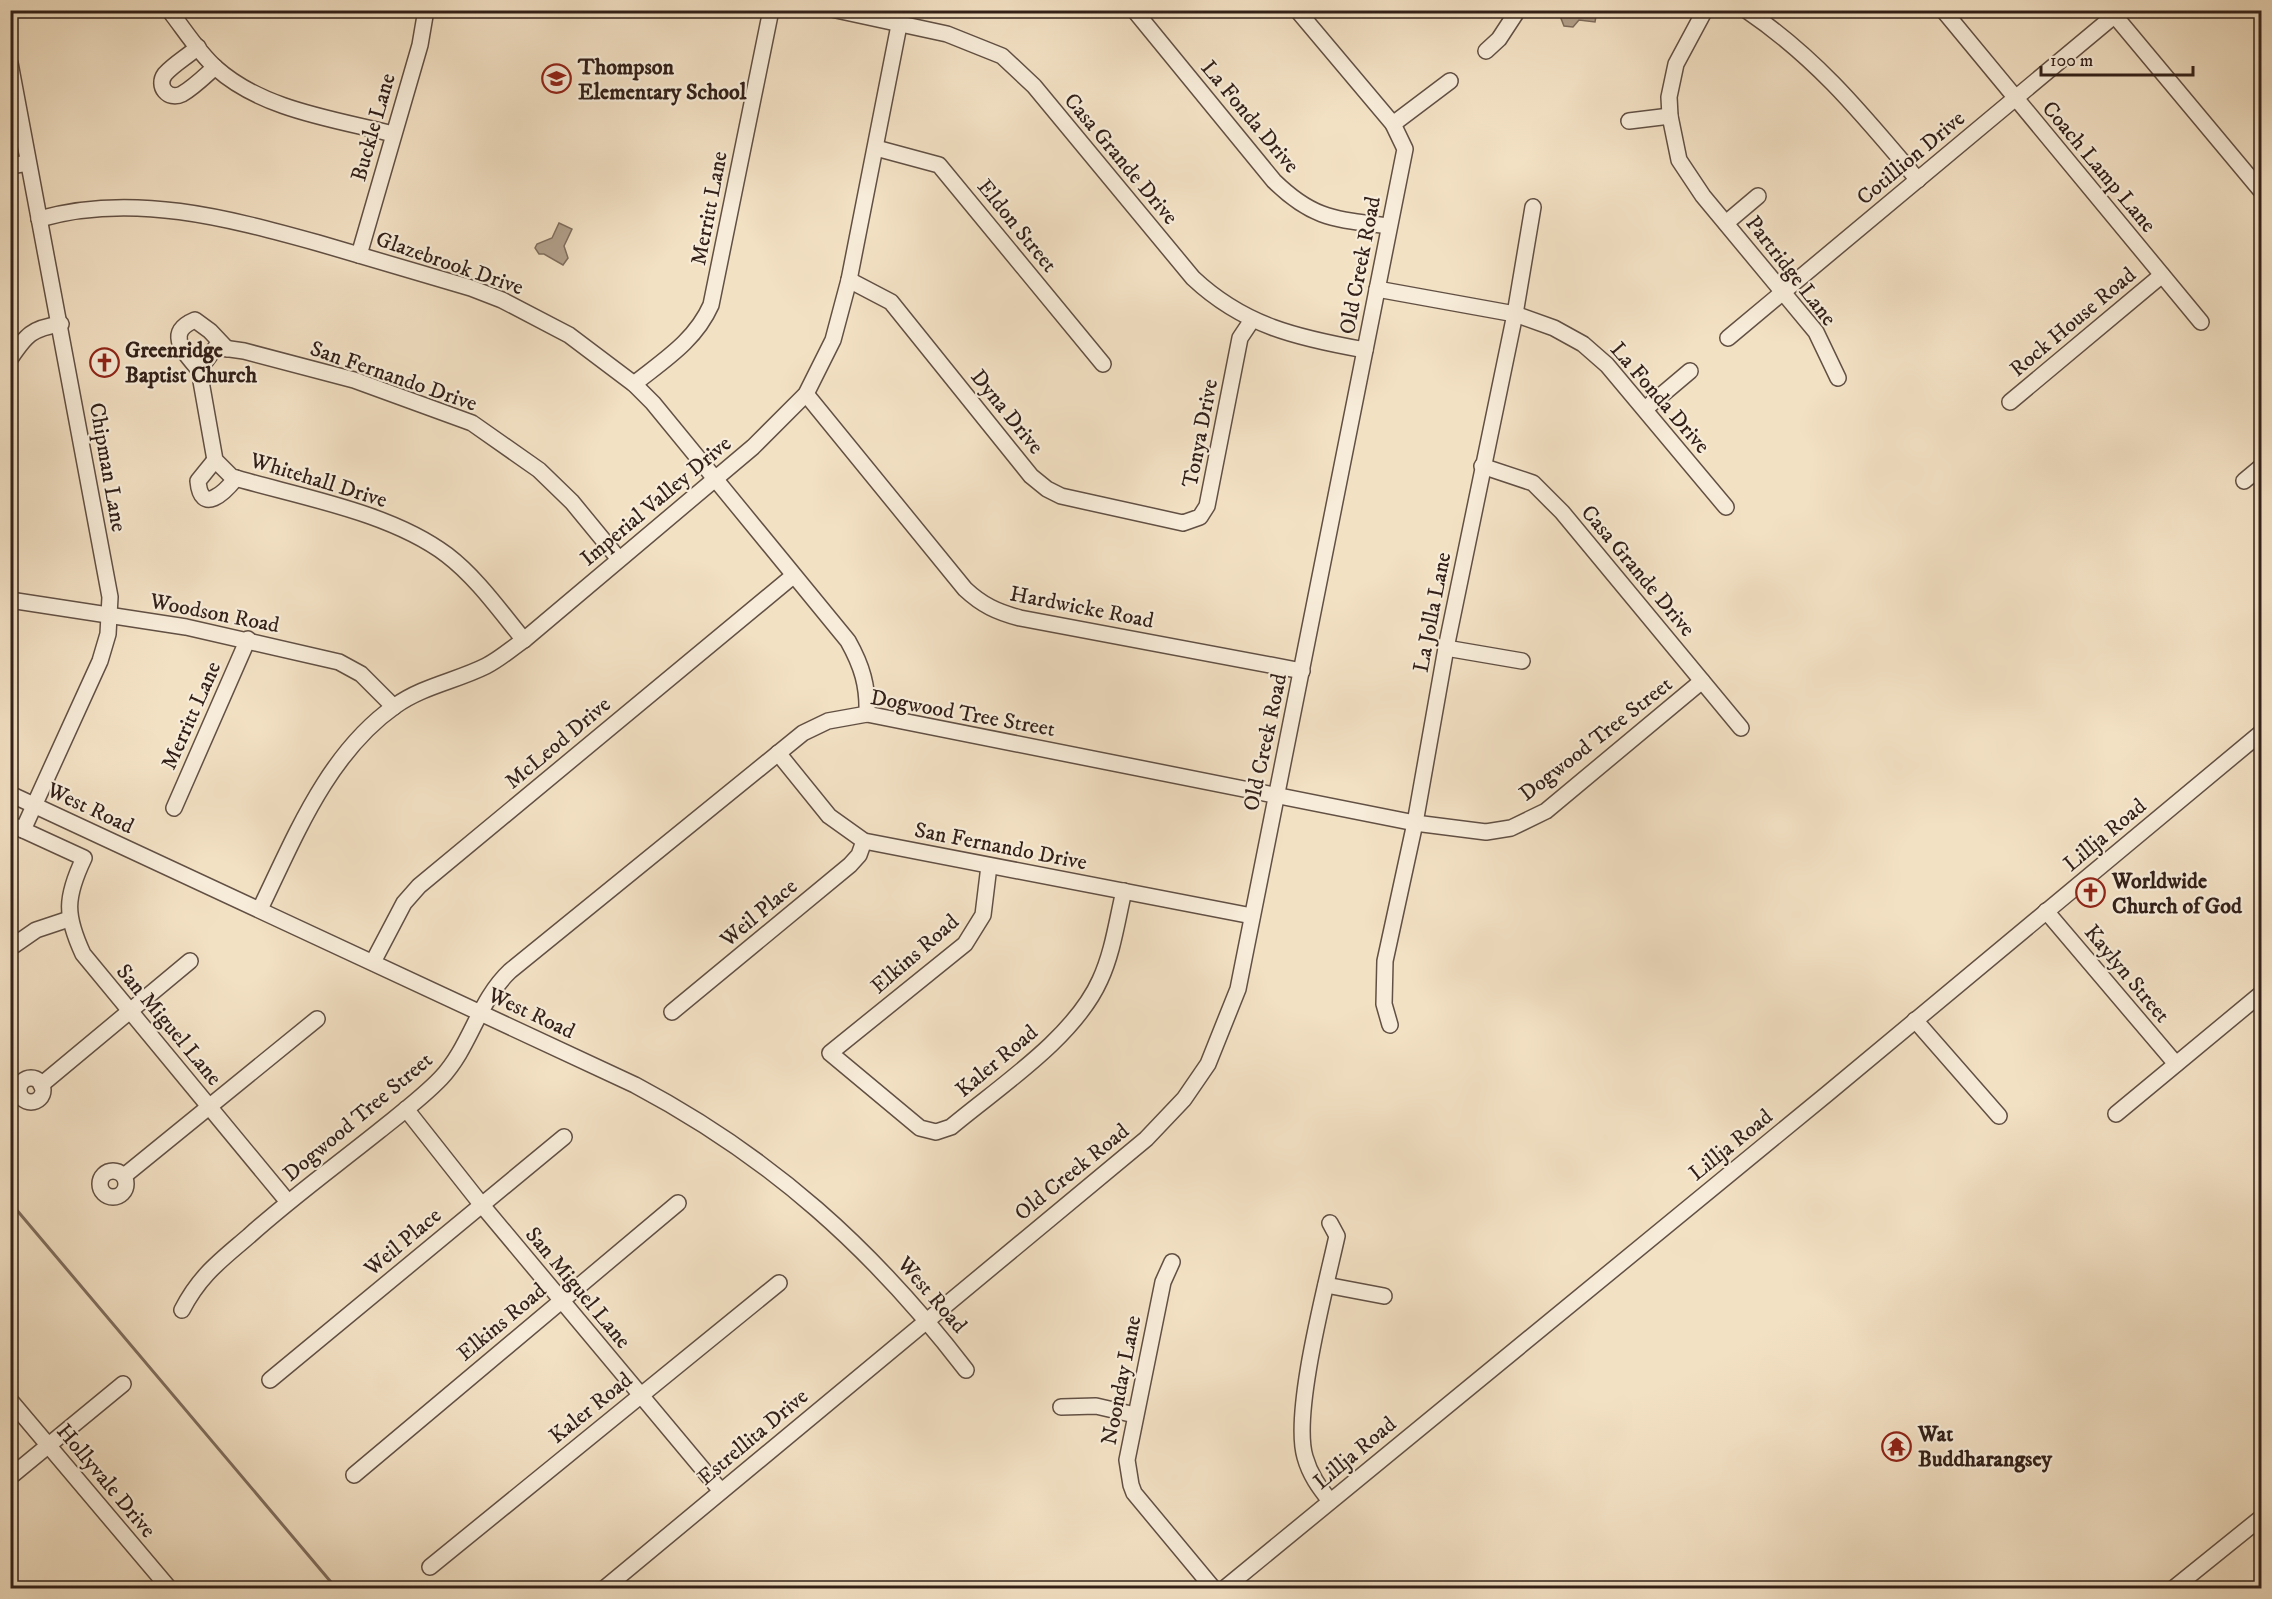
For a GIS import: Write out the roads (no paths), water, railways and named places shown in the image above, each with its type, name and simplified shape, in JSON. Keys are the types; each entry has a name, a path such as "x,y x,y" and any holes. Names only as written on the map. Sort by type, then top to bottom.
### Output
{"street":[{"path":"169,10 215,67 256,95 393,134"},
{"name":"Buckle Lane","path":"359,255 417,56 426,10"},
{"name":"Merritt Lane","path":"634,384 689,339 702,325 711,305 771,10"},
{"name":"Casa Grande Drive","path":"836,10 901,17 1002,56 1021,71 1193,278 1209,294 1252,321 1305,339 1365,350"},
{"name":"La Fonda Drive","path":"1134,10 1274,181 1292,199 1324,217 1388,226"},
{"name":"Old Creek Road","path":"927,1319 1146,1139 1184,1099 1208,1064 1238,989 1405,149 1393,124 1297,10"},
{"path":"1486,51 1499,39 1518,10"},
{"name":"Partridge Lane","path":"1705,10 1676,64 1669,97 1670,116 1680,160 1703,196 1816,332 1838,378"},
{"path":"1746,10 1808,57 1835,82 1918,180"},
{"name":"Coach Lamp Lane","path":"1943,10 2014,100 2201,322"},
{"path":"2116,12 2262,192"},
{"name":"Cotillion Drive","path":"1728,338 2116,12"},
{"name":"Imperial Valley Drive","path":"260,909 331,772 371,727 394,707 441,682 486,666 524,640 786,417 806,394 833,340 849,280 901,17"},
{"path":"198,47 166,73 162,80 162,88 167,94 175,96 183,93 215,67"},
{"name":"Chipman Lane","path":"10,63 61,324 110,597 108,633 100,661 34,806 17,827"},
{"path":"1393,124 1450,81"},
{"path":"1629,121 1670,116"},
{"name":"Eldon Street","path":"876,148 939,165 1103,364"},
{"path":"10,166 28,163"},
{"name":"Partridge Lane","path":"1726,223 1758,196"},
{"name":"Glazebrook Drive","path":"39,219 86,210 122,207 233,219 359,255 502,300 569,335 634,384 653,403 848,641 860,663 866,683 867,714"},
{"name":"La Jolla Lane","path":"1390,1025 1384,1004 1383,980 1482,466 1515,314 1533,207"},
{"name":"Rock House Road","path":"2010,402 2162,275"},
{"name":"Dyna Drive","path":"849,280 891,302 1031,476 1047,489 1061,496 1162,518"},
{"name":"La Fonda Drive","path":"1377,289 1515,314 1554,328 1583,344 1607,364 1726,507"},
{"path":"227,349 210,331 195,320 185,324 180,331 179,346 199,370 215,460 198,481 199,490 211,499 223,495 236,478"},
{"name":"Tonya Drive","path":"1162,518 1183,523 1200,518 1207,506 1240,338 1252,321"},
{"path":"10,359 22,341 37,327 61,324"},
{"path":"199,370 216,347 227,349"},
{"name":"San Fernando Drive","path":"227,349 248,352 354,380 472,423 538,470 572,502 618,558"},
{"path":"1645,409 1690,371"},
{"name":"Hardwicke Road","path":"806,394 965,589 981,604 998,613 1020,618 1302,671"},
{"name":"Whitehall Drive","path":"215,460 236,478 384,522 418,536 447,556 472,578 524,640"},
{"name":"Casa Grande Drive","path":"1482,466 1533,483 1562,512 1741,728"},
{"path":"2244,481 2262,466"},
{"name":"McLeod Drive","path":"373,962 404,903 419,886 793,576"},
{"name":"Woodson Road","path":"10,600 248,639 339,662 361,674 394,707"},
{"name":"Merritt Lane","path":"174,808 248,639"},
{"path":"1446,648 1522,661"},
{"name":"Dogwood Tree Street","path":"182,1310 195,1285 288,1202 406,1109 442,1077 461,1052 486,998 510,970 802,733 828,721 867,714 1415,823 1459,831 1486,832 1520,824 1546,811 1702,681"},
{"name":"Lillja Road","path":"1225,1588 2262,732"},
{"name":"San Fernando Drive","path":"778,753 829,816 864,841 1251,916"},
{"name":"West Road","path":"10,794 656,1096 756,1159 827,1216 891,1278 927,1319 966,1370"},
{"name":"San Miguel Lane","path":"17,827 84,858 75,877 69,919 83,954 288,1202"},
{"name":"Weil Place","path":"672,1012 850,865 859,855 864,841"},
{"name":"Elkins Road","path":"830,1053 965,944 983,915 989,866"},
{"name":"Kaler Road","path":"830,1053 920,1128 936,1132 951,1127 1068,1030 1086,1006 1101,979 1124,891"},
{"name":"Kaylyn Street","path":"2046,911 2176,1064"},
{"path":"10,948 36,930 69,919"},
{"path":"41,1085 190,961"},
{"path":"2116,1114 2262,993"},
{"path":"124,1176 317,1019"},
{"path":"1915,1020 1999,1116"},
{"name":"San Miguel Lane","path":"406,1109 481,1204 721,1491"},
{"name":"Weil Place","path":"270,1380 564,1137"},
{"name":"Elkins Road","path":"354,1475 678,1203"},
{"path":"1330,1223 1337,1236 1306,1391 1302,1434 1305,1456 1312,1476 1330,1501"},
{"name":"Noonday Lane","path":"1172,1262 1163,1282 1127,1460 1131,1485 1142,1502 1213,1588"},
{"name":"Kaler Road","path":"430,1567 779,1283"},
{"path":"1326,1285 1384,1296"},
{"name":"Estrellita Drive","path":"605,1588 927,1319"},
{"path":"10,1477 123,1384"},
{"name":"Hollyvale Drive","path":"10,1400 169,1588"},
{"path":"1061,1407 1096,1406 1135,1415"},
{"path":"2174,1588 2262,1517"}],"waterway":[{"path":"10,1202 336,1588"}],"place":[{"name":"Thompson Elementary School","path":"557,79"},
{"name":"Greenridge Baptist Church","path":"104,362"},
{"name":"Worldwide Church of God","path":"2091,893"},
{"name":"Wat Buddharangsey","path":"1897,1446"}]}
